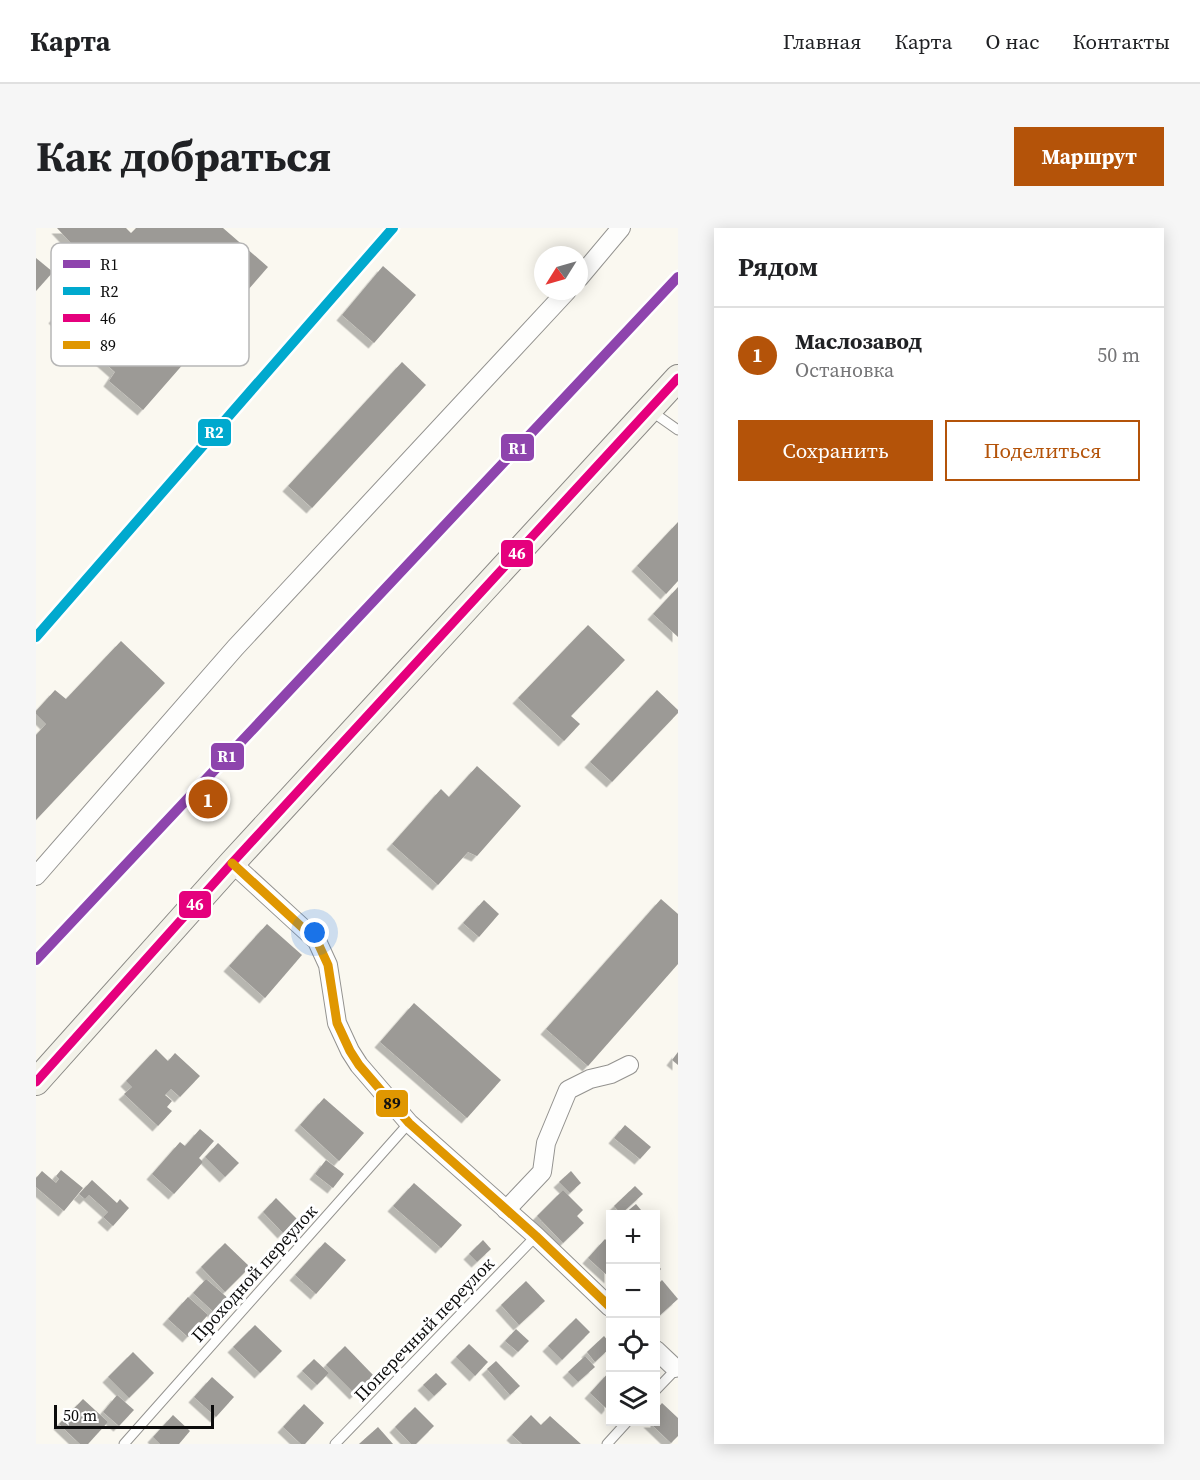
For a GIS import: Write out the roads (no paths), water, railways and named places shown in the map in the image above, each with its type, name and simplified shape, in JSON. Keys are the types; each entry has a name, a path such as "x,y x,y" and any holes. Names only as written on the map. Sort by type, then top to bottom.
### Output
{"main road":[{"path":"36,1082 232,863 678,378"}],"street":[{"path":"588,267 621,228"},
{"path":"36,876 235,648 559,300"},
{"path":"232,863 317,941 328,965 337,1023 359,1065 409,1123 536,1236 606,1303"},
{"path":"506,1210 542,1172 546,1143 568,1090 590,1079 611,1074 629,1065"},
{"path":"660,1354 677,1370"}],"lane":[{"path":"648,409 678,430"},
{"name":"Проходной переулок","path":"124,1444 409,1123"},
{"name":"Поперечный переулок","path":"335,1444 536,1236"},
{"path":"660,1386 677,1370"},
{"path":"607,1444 623,1426"}],"place":[{"name":"Маслозавод","path":"208,799"}]}
